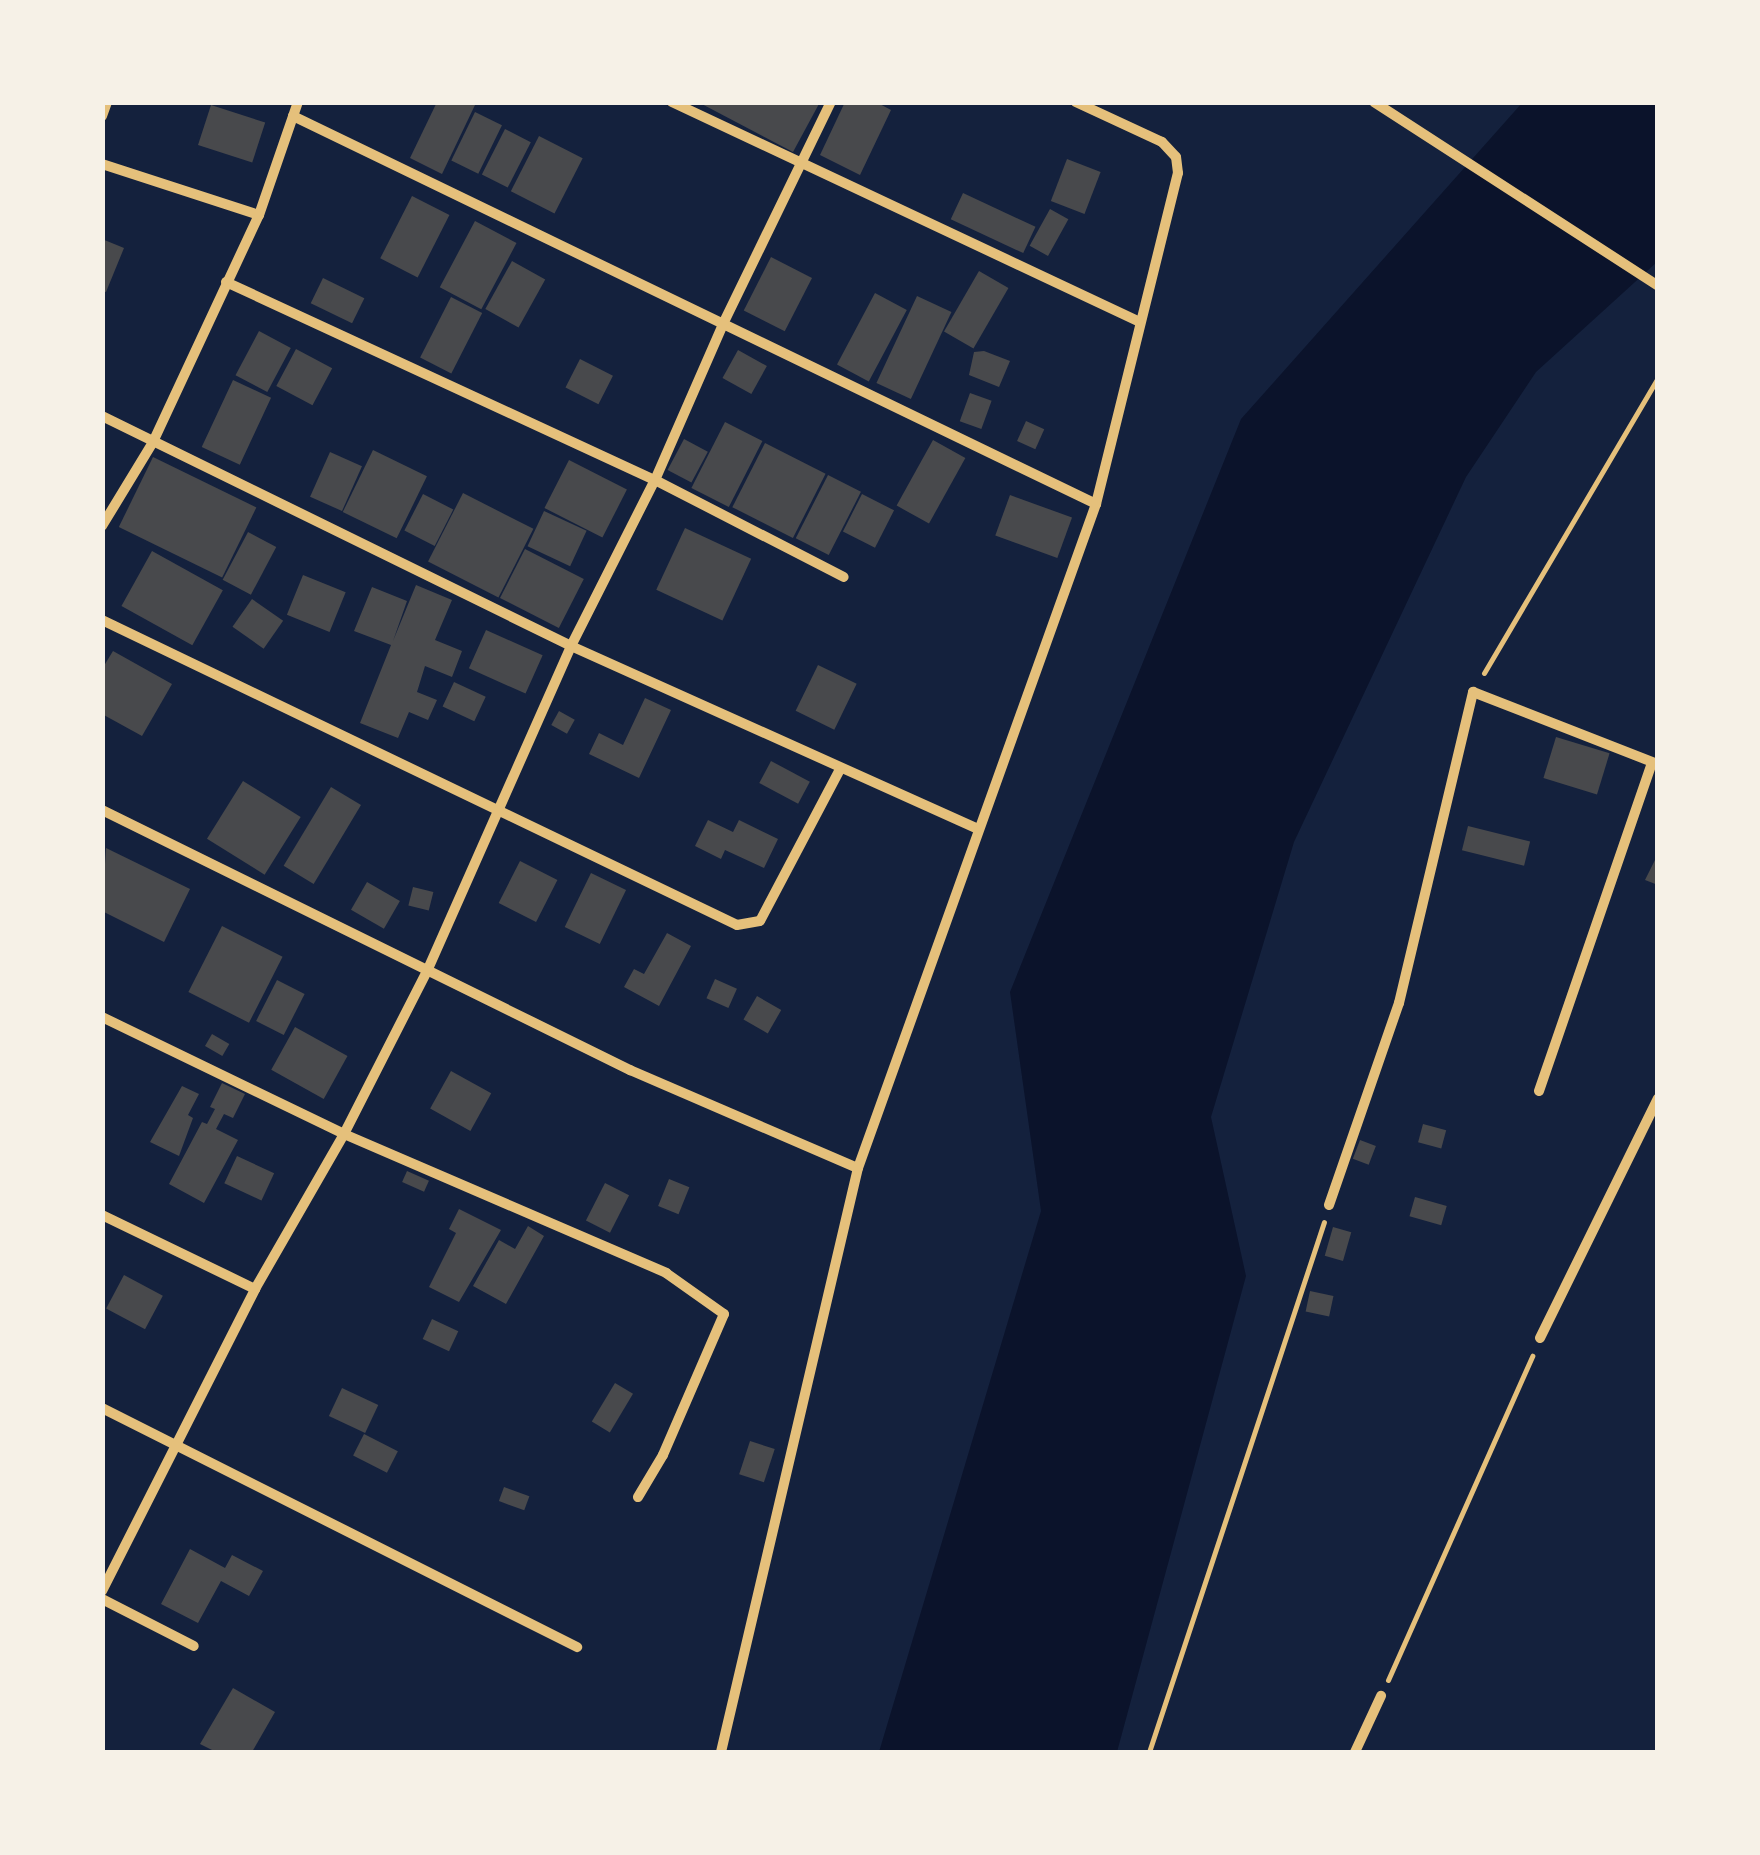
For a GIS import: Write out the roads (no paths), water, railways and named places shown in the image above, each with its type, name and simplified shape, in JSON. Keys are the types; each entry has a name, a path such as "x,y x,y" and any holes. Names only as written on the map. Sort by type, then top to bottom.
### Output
{"street":[{"path":"102,116 107,102"},
{"path":"102,526 153,442 259,215 298,102"},
{"path":"672,102 1140,322"},
{"path":"102,1590 255,1289 344,1134 428,969 570,646 655,480 723,324 831,102"},
{"path":"721,1752 858,1168 1096,504 1178,172 1176,157 1162,142 1076,102"},
{"path":"1374,102 1658,286"},
{"path":"293,116 1096,504"},
{"path":"102,164 259,215"},
{"path":"226,282 655,480 844,576"},
{"path":"102,416 570,646 978,828"},
{"path":"102,620 737,925 760,922 840,769"},
{"path":"1329,1205 1399,1003 1474,692 1655,764 1539,1091"},
{"path":"102,810 630,1070 858,1168"},
{"path":"102,1017 344,1134 666,1273 724,1314 663,1455 638,1498"},
{"path":"1540,1338 1658,1098"},
{"path":"102,1214 255,1289"},
{"path":"102,1408 577,1647"},
{"path":"102,1599 194,1646"},
{"path":"1354,1752 1381,1696"}],"water":[{"path":"1522,103 1657,103 1657,262 1536,372 1466,477 1294,842 1211,1117 1246,1276 1117,1752 879,1752 1041,1211 1010,992 1241,419"}]}
